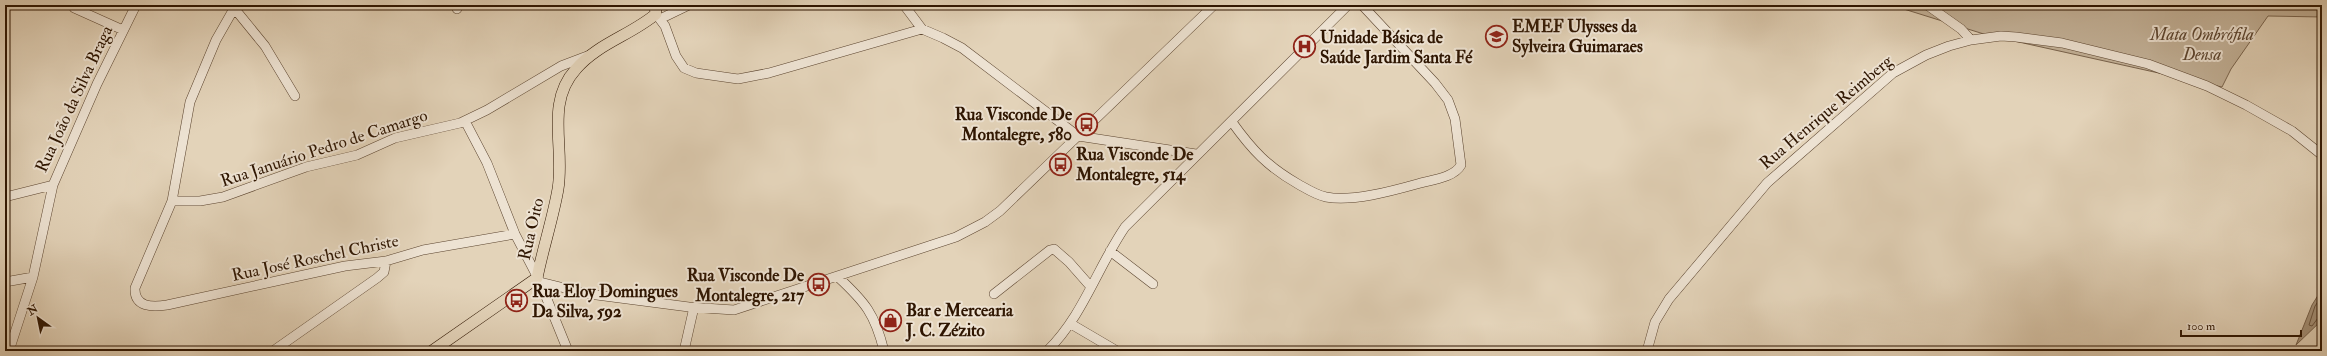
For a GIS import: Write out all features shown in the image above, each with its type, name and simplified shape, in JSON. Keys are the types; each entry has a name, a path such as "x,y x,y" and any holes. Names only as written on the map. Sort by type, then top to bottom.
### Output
{"main road":[{"name":"Rua Oito","path":"539,280 558,188 560,164 558,117 560,93 569,76 590,55 657,13"},
{"path":"432,351 539,280"}],"street":[{"name":"Rua João da Silva Braga","path":"5,197 53,185 97,84 136,5"},
{"path":"689,5 657,13 671,40 676,56 684,68 696,73 738,79 769,73 922,29"},
{"path":"904,5 922,29 962,48 1078,136 1196,154"},
{"path":"539,280 589,294 694,307 734,310 936,244 985,222 1000,211 1214,5"},
{"path":"1047,351 1072,324 1125,227 1196,154 1232,122 1348,5"},
{"path":"1232,122 1255,153 1267,164 1301,186 1326,197 1346,197 1381,193 1434,179 1458,170 1460,165 1458,134 1448,100 1435,83 1362,5"},
{"path":"1927,5 1960,29 1971,40"},
{"path":"172,200 190,102 216,40 235,6 265,46 295,96"},
{"path":"74,8 123,30"},
{"name":"Rua Henrique Reimberg","path":"1647,351 1656,322 1669,299 1767,183 1893,73 1926,55 1971,40 2001,36 2042,40 2148,64 2207,86 2246,105 2292,131 2322,155"},
{"name":"Rua Januário Pedro de Camargo","path":"172,200 200,201 223,197 306,167 357,155 395,138 465,122 561,66 590,55"},
{"path":"465,122 487,163 515,234 539,280 568,351"},
{"path":"9,351 33,277 53,185"},
{"name":"Rua José Roschel Christe","path":"172,200 136,286 135,292 141,303 146,306 156,307 337,268 386,261 423,250 461,245 515,234"},
{"path":"994,294 1050,250 1054,249 1069,262 1091,287"},
{"path":"1110,252 1153,284"},
{"path":"273,351 377,278 384,272 386,261"},
{"path":"5,282 33,277"},
{"path":"838,277 861,299 874,317 884,351"},
{"path":"684,351 694,307"},
{"path":"1072,324 1117,351"}],"green space":[{"name":"Mata Ombrófila Densa","path":"1891,5 2322,5 2322,17 2268,16 2231,69 2222,87 1987,35"}],"water":[{"path":"2322,289 2322,320 2296,345 2312,305"}],"place":[{"name":"EMEF Ulysses da Sylveira Guimaraes","path":"1496,36"},
{"name":"Unidade Básica de Saúde Jardim Santa Fé","path":"1305,47"},
{"name":"Rua Visconde De Montalegre, 580","path":"1087,124"},
{"name":"Rua Visconde De Montalegre, 514","path":"1061,164"},
{"name":"Rua Visconde De Montalegre, 217","path":"819,285"},
{"name":"Rua Eloy Domingues Da Silva, 592","path":"516,301"},
{"name":"Bar e Mercearia J. C. Zézito","path":"890,320"}]}
